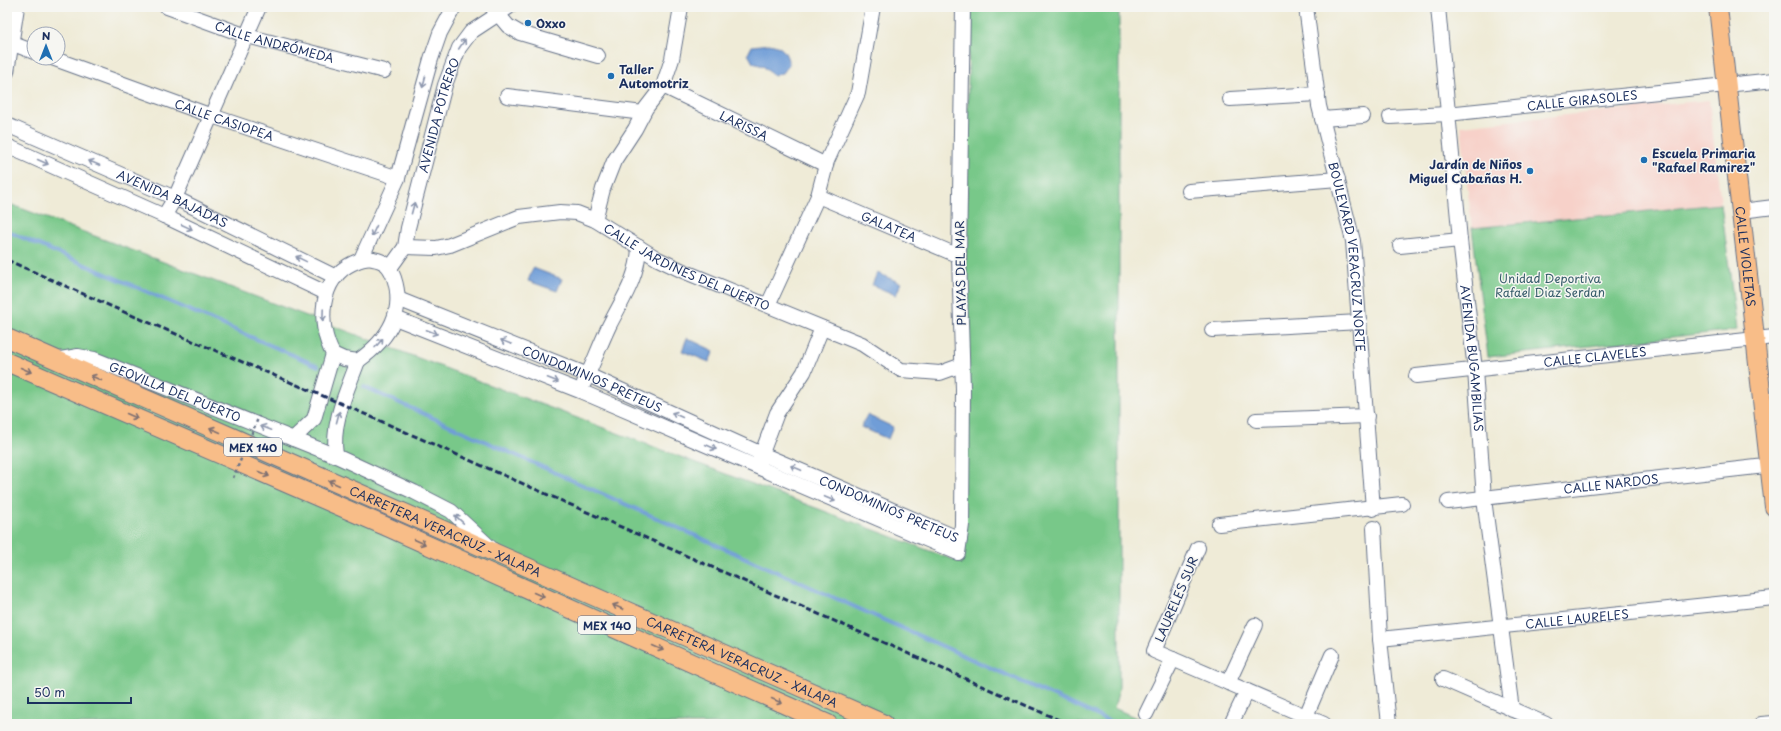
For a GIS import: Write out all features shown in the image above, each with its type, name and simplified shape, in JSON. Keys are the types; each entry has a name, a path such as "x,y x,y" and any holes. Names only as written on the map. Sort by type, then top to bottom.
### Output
{"main road":[{"name":"CALLE VIOLETAS","path":"1718,7 1740,211 1771,465 1774,507"},
{"name":"CARRETERA VERACRUZ - XALAPA","path":"7,338 884,724"},
{"name":"CARRETERA VERACRUZ - XALAPA","path":"7,362 392,530 828,724"}],"street":[{"path":"7,72 17,7"},
{"name":"CALLE ANDRÓMEDA","path":"167,7 247,36 384,71"},
{"path":"164,216 175,198 259,7"},
{"name":"AVENIDA POTRERO","path":"361,259 398,178 430,59 440,33 454,7"},
{"path":"595,220 603,189 614,161 635,130 643,113 663,86 672,59 681,7"},
{"path":"768,305 818,196 826,165 858,93 873,7"},
{"name":"PLAYAS DEL MAR","path":"960,539 963,389 959,256 963,7"},
{"name":"BOULEVARD VERACRUZ NORTE","path":"1306,7 1322,119 1353,241 1373,509"},
{"name":"AVENIDA BUGAMBILIAS","path":"1438,7 1460,240 1475,370 1484,498 1512,710"},
{"path":"500,10 508,26 520,34 598,56"},
{"name":"AVENIDA POTRERO","path":"405,246 413,207 453,62 459,48 472,32 500,10"},
{"path":"11,43 26,49"},
{"name":"CALLE CASIOPEA","path":"66,63 212,116 398,178"},
{"name":"CALLE GIRASOLES","path":"1390,117 1448,114 1774,80"},
{"name":"LARISSA","path":"663,86 826,165"},
{"path":"1230,99 1318,94"},
{"path":"507,96 643,113"},
{"path":"1322,119 1363,116"},
{"name":"AVENIDA BAJADAS","path":"7,126 175,198 336,276"},
{"name":"AVENIDA BAJADAS","path":"7,146 164,216 326,293"},
{"path":"1189,191 1338,179"},
{"name":"GALATEA","path":"818,196 959,256"},
{"path":"1740,211 1774,207"},
{"name":"CALLE JARDINES DEL PUERTO","path":"405,246 436,248 450,245 519,217 544,213 577,213 595,220 639,247 683,271 862,344 901,370 940,373 962,365"},
{"path":"1400,246 1460,240"},
{"path":"390,268 405,246"},
{"path":"580,391 608,328 633,281 637,267 639,247"},
{"path":"336,456 334,441 337,421 358,361 380,343 395,318 398,299 390,268 384,262 374,259 361,259 346,267 336,276 326,293 323,308 323,327 328,344 333,354 344,359 358,361"},
{"name":"CONDOMINIOS PRETEUS","path":"395,318 580,391 957,553 959,552 960,539 762,454 588,375 398,299"},
{"path":"1212,330 1360,322"},
{"path":"757,467 777,413 804,372 822,328"},
{"name":"CALLE CLAVELES","path":"1416,376 1774,337"},
{"path":"293,438 314,419 333,354"},
{"name":"GEOVILLA DEL PUERTO","path":"55,360 78,356 94,359 336,456 451,511 498,555"},
{"path":"1256,420 1367,416"},
{"name":"CALLE NARDOS","path":"1448,502 1771,465"},
{"path":"1219,524 1373,509 1402,504"},
{"path":"1374,528 1380,639 1389,724"},
{"name":"LAURELES SUR","path":"1172,659 1154,651 1198,548"},
{"name":"CALLE LAURELES","path":"1380,639 1774,598"},
{"path":"1228,683 1255,625"},
{"path":"1306,716 1332,654"},
{"path":"1146,714 1172,659 1324,724"},
{"path":"1443,679 1546,724"},
{"path":"1231,724 1247,691"},
{"path":"1377,724 1387,709"},
{"path":"1761,724 1774,722"}],"path":[{"path":"233,478 259,416"}],"shaded area":[{"path":"1709,100 1721,204 1472,228 1461,126"}],"green space":[{"path":"969,7 1119,7 1119,689 1114,708 1150,724 7,724 7,203 962,563"},
{"name":"Unidad Deportiva Rafael Diaz Serdan","path":"1721,204 1737,330 1488,357 1472,228"}],"water":[{"path":"769,44 777,46 785,52 789,64 784,72 774,76 763,66 753,63 748,54 752,46"},
{"path":"533,268 562,279 557,291 528,281"},
{"path":"877,273 901,283 896,295 872,285"},
{"path":"687,338 714,351 709,362 682,351"},
{"path":"867,415 893,427 888,439 861,427"}],"waterway":[{"path":"7,231 318,366"},
{"path":"364,387 1116,724"}],"railway":[{"path":"7,260 124,312 342,404 1068,724"}],"place":[{"name":"Oxxo","path":"528,23"},
{"name":"Taller Automotriz","path":"611,76"},
{"name":"Escuela Primaria \"Rafael Ramirez\"","path":"1644,160"},
{"name":"Jardín de Niños Miguel Cabañas H.","path":"1530,171"}]}
